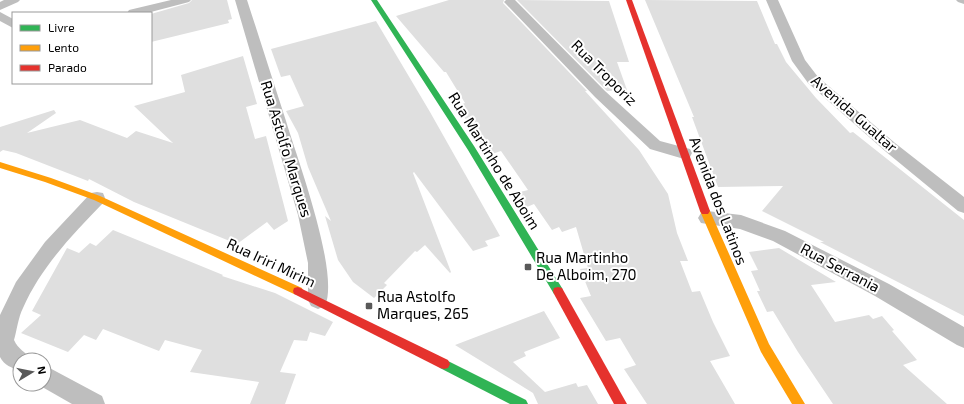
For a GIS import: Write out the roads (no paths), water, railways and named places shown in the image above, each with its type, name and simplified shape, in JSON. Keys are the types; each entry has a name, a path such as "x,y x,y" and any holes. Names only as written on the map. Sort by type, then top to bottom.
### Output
{"street":[{"path":"0,6 14,0"},
{"path":"137,12 185,0"},
{"name":"Rua Astolfo Marques","path":"241,0 307,215 317,263 318,300"},
{"name":"Rua Martinho de Aboim","path":"374,0 440,100 528,241 590,346 621,404"},
{"name":"Avenida dos Latinos","path":"629,0 707,218 765,348 799,404"},
{"name":"Avenida Gualtar","path":"772,0 799,61 813,80 890,146 964,206"},
{"name":"Rua Troporiz","path":"510,2 600,94 655,145 684,153"},
{"path":"0,16 12,23"},
{"name":"Rua Iriri Mirim","path":"0,165 48,180 97,198 318,300 522,404"},
{"path":"12,356 3,341 14,304 37,264 61,235 97,198"},
{"name":"Rua Serrania","path":"707,218 741,222 779,236 882,290 964,338"},
{"path":"52,380 94,404"}],"place":[{"name":"Rua Martinho De Alboim, 270","path":"528,267"},
{"name":"Rua Astolfo Marques, 265","path":"369,306"}]}
